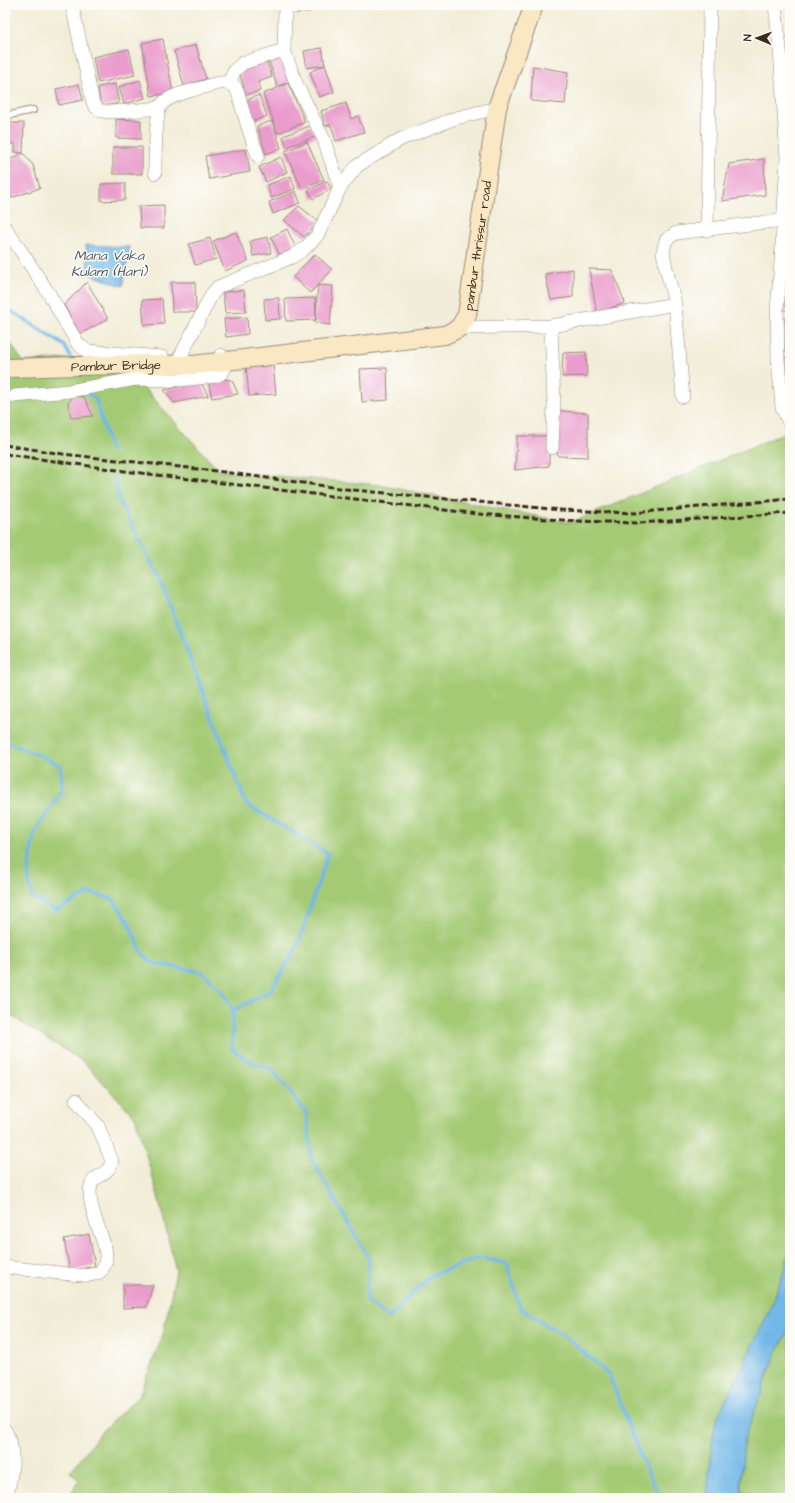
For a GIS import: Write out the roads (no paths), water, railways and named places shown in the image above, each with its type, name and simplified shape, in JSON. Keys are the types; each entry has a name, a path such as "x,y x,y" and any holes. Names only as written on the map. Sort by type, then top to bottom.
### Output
{"main road":[{"name":"pambur thrissur road","path":"227,361 445,335 458,328 467,315 497,108 534,5"},
{"name":"Pambur Bridge","path":"5,369 149,364 194,365 227,361"}],"street":[{"path":"72,5 93,103 97,109 111,112 159,108"},
{"path":"309,5 285,6 284,50 296,83 324,140 340,188"},
{"path":"707,230 710,5"},
{"path":"775,5 780,49 787,158 777,310 778,360 782,407 790,425"},
{"path":"228,84 235,70 243,63 284,50"},
{"path":"155,174 159,108 162,103 175,96 216,83 235,86 239,94 244,117 258,156"},
{"path":"180,357 212,294 218,287 292,257 304,249 317,236 340,188 357,166 401,139 456,118 497,108"},
{"path":"683,398 675,304 663,252 666,240 676,233 784,220"},
{"path":"5,227 48,292 78,344 88,351 180,357 217,353 227,361 224,370 216,376 179,380 136,379 69,391 15,396"},
{"path":"458,328 551,326 675,304"},
{"path":"551,326 554,404 552,448"},
{"path":"5,1268 82,1275 98,1273 103,1270 105,1263 105,1251 90,1198 93,1180 106,1173 111,1168 112,1161 98,1126 76,1100"},
{"path":"5,1430 12,1454 13,1471 6,1498"}],"lane":[{"path":"5,116 33,110"}],"water":[{"name":"Mana Vaka Kulam (Hari)","path":"86,245 130,247 123,286 88,274"},
{"path":"790,1244 790,1328 775,1356 744,1440 741,1483 742,1498 707,1498 710,1457 716,1420 771,1307 786,1266"}],"waterway":[{"path":"5,307 64,345 70,356"},
{"path":"84,392 95,398 111,451"},
{"path":"115,478 119,501 159,577 246,804 328,854 297,947 271,990 233,1011"},
{"path":"5,741 61,766 62,790 34,834 28,876 32,897 56,911 89,893 113,899 128,921 142,953 153,963 202,972 223,991 233,1011 232,1049 256,1065 271,1068 306,1112 312,1160 369,1259 367,1301 389,1318 430,1276 479,1258 507,1263 520,1308 570,1340 609,1375 643,1462 660,1498"}],"railway":[{"path":"5,445 63,454 216,471 354,490 561,510 633,513 790,499"},
{"path":"5,454 132,472 478,514 576,521 639,523 790,513"}]}
